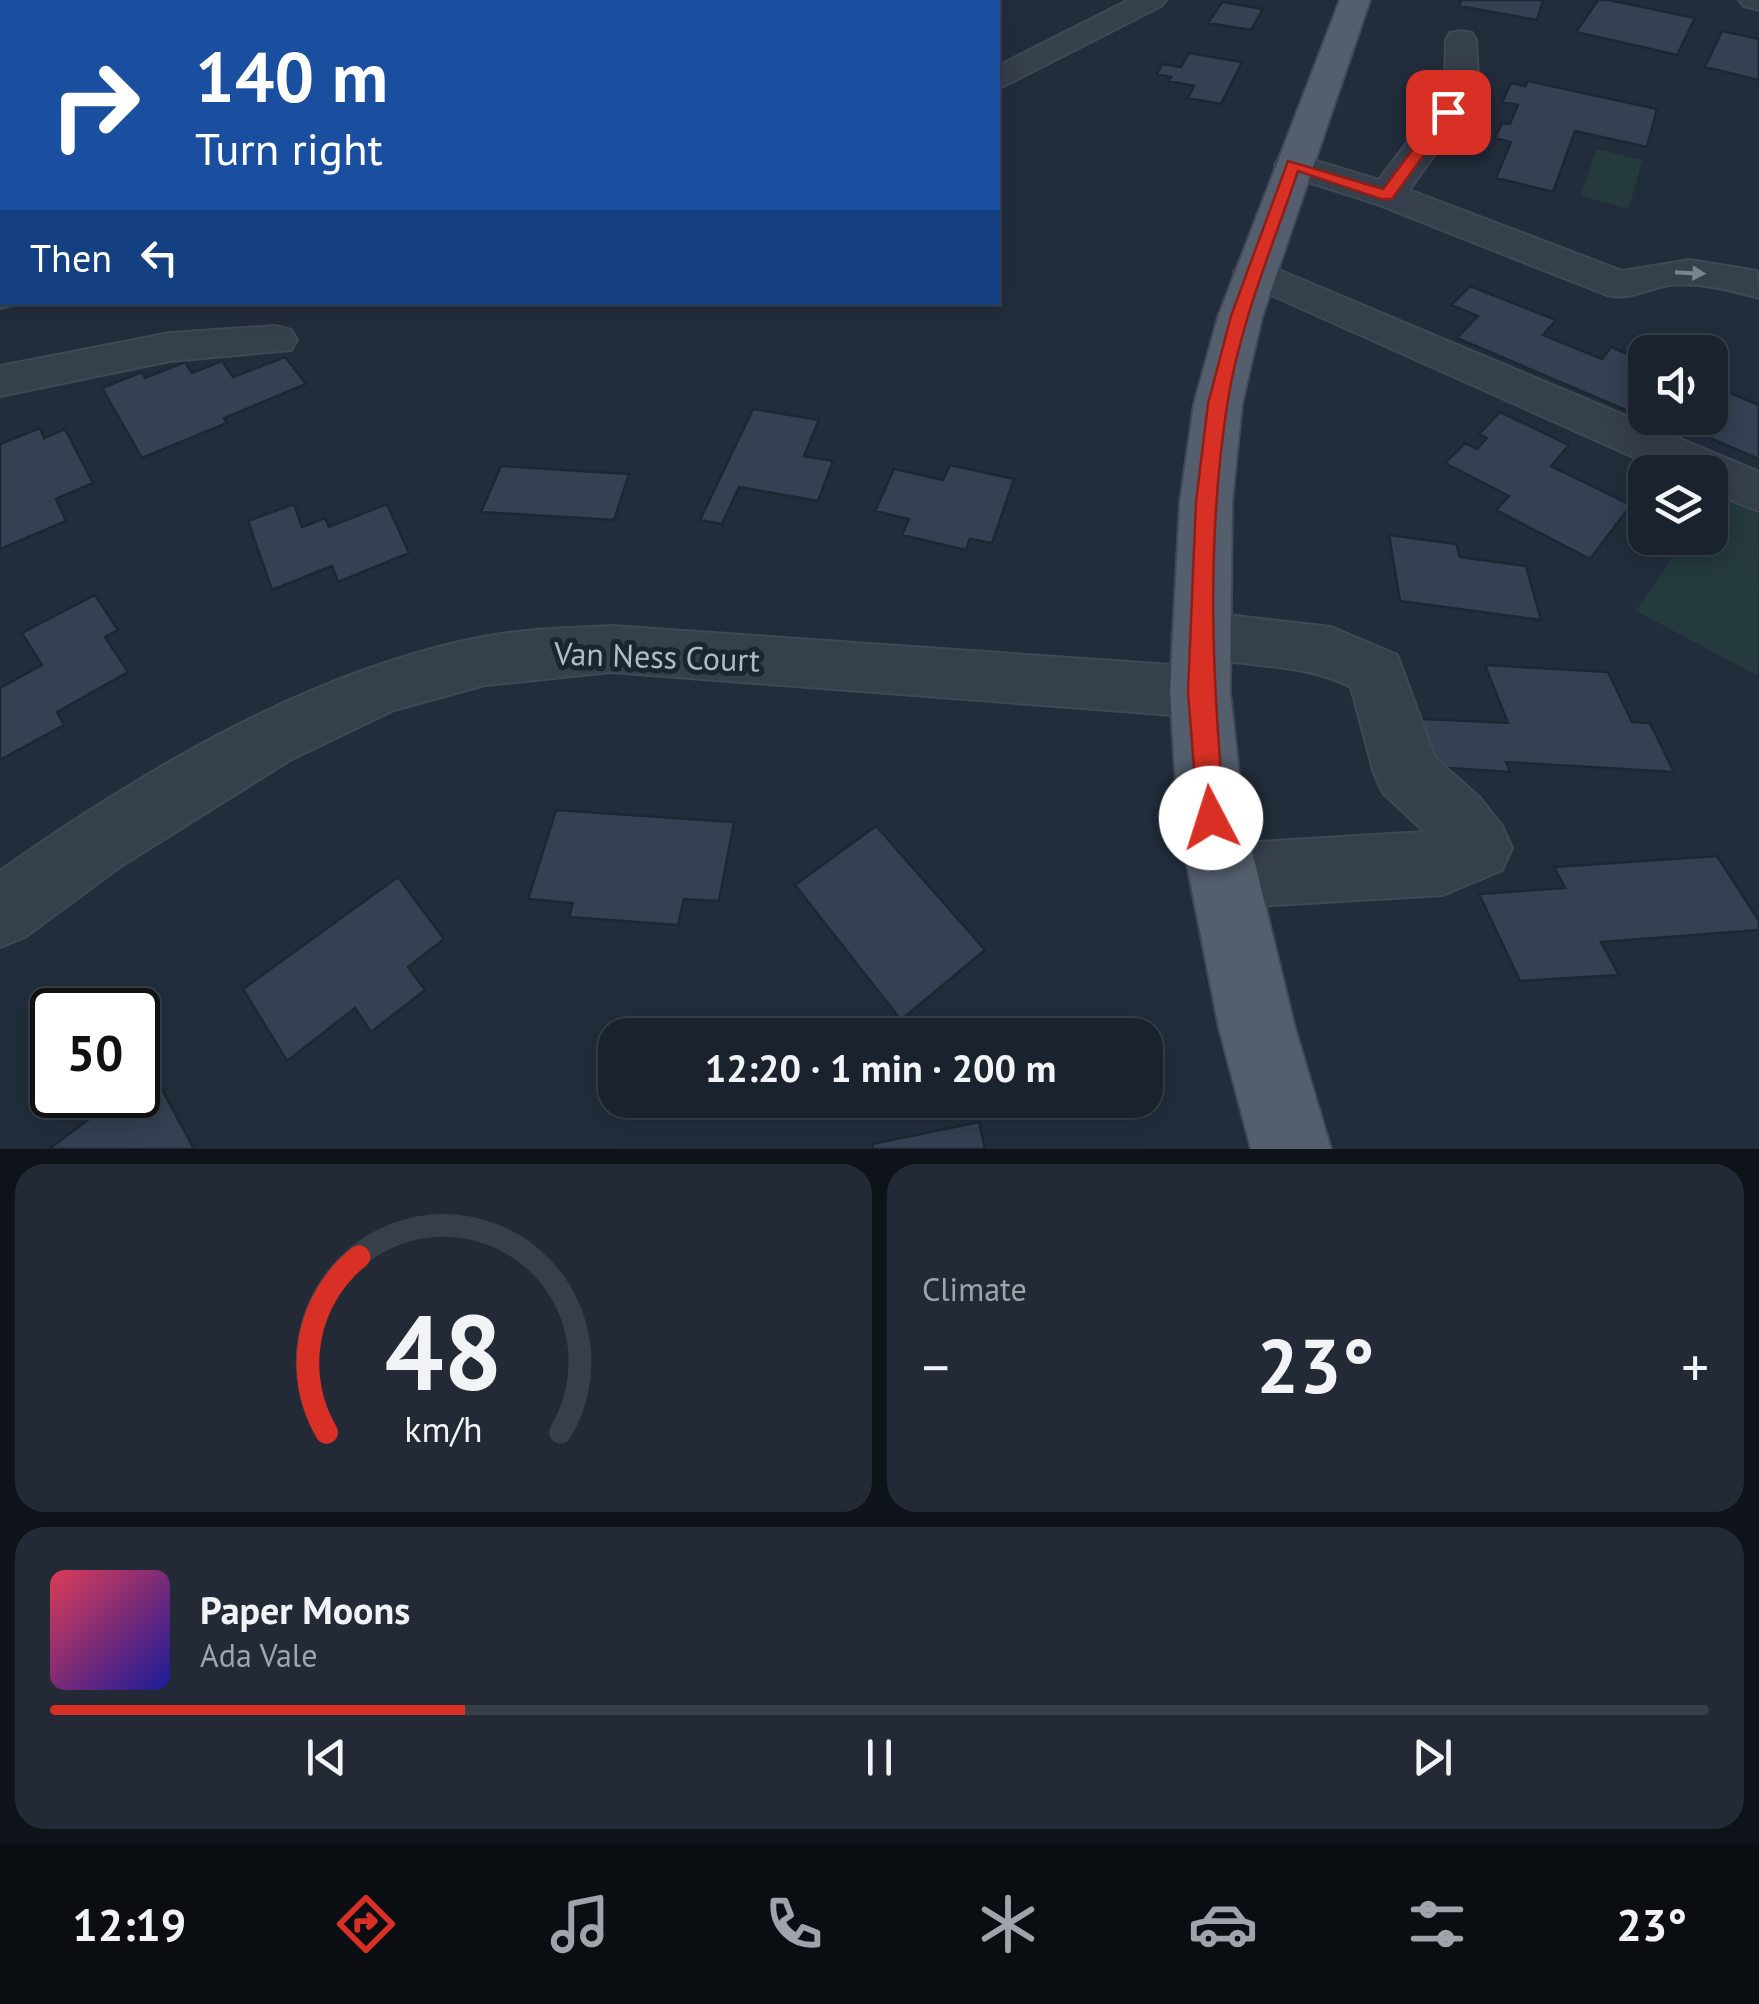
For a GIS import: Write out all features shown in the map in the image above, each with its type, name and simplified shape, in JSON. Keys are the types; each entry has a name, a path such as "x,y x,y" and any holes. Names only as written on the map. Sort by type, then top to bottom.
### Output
{"main road":[{"path":"1291,1149 1257,1028 1211,818 1201,664 1206,502 1218,404 1255,272 1355,0"}],"street":[{"path":"1000,78 1151,0"},
{"path":"1386,195 1462,93 1461,40"},
{"path":"1293,164 1386,195 1622,286 1650,273 1691,271 1759,285"},
{"path":"1255,272 1759,494"},
{"path":"0,382 170,347 275,340"},
{"name":"Van Ness Court","path":"0,912 42,879 200,780 318,713 406,678 474,660 556,650 1201,664 1330,650 1376,672 1398,735 1406,773 1456,818 1478,848 1443,863 1224,876"}],"green space":[{"path":"1596,149 1642,160 1629,209 1581,196"},
{"path":"1728,491 1759,505 1758,676 1636,611 1674,555 1728,555"}],"building":[{"path":"1461,0 1543,0 1537,20 1459,6"},
{"path":"1598,0 1695,18 1677,55 1576,32"},
{"path":"1222,2 1263,9 1251,30 1208,23"},
{"path":"1722,31 1759,39 1759,80 1705,67"},
{"path":"1189,53 1242,62 1221,104 1188,98 1194,86 1168,81 1171,77 1157,74 1162,64 1181,67"},
{"path":"1528,81 1657,109 1647,147 1575,131 1553,192 1496,178 1511,142 1495,138 1502,123 1510,124 1518,105 1502,102 1511,83 1525,86"},
{"path":"1470,286 1556,320 1543,335 1602,359 1611,347 1628,354 1628,411 1457,338 1478,316 1451,305"},
{"path":"285,357 306,384 224,418 227,423 142,458 102,388 142,372 145,378 185,362 192,373 222,361 233,377"},
{"path":"1728,392 1759,405 1759,459 1703,435 1728,435"},
{"path":"753,409 819,420 804,456 833,461 818,501 739,487 722,524 700,520"},
{"path":"1500,412 1569,445 1551,466 1628,504 1628,509 1590,559 1496,510 1509,496 1445,463 1465,443 1477,449 1487,438 1479,434"},
{"path":"40,428 44,438 65,429 93,483 56,499 66,521 0,549 0,444"},
{"path":"950,465 1014,479 992,543 970,539 966,550 902,535 909,519 875,511 894,469 943,480"},
{"path":"501,466 629,474 614,520 481,512"},
{"path":"294,504 302,527 325,518 329,527 387,504 409,553 338,582 332,566 272,590 248,521"},
{"path":"1389,535 1456,544 1460,557 1526,566 1541,620 1400,601"},
{"path":"95,595 118,630 105,637 128,672 57,712 64,725 0,760 0,688 42,665 22,633"},
{"path":"1485,665 1608,672 1632,722 1650,723 1674,772 1506,762 1510,772 1418,766 1403,718 1508,723"},
{"path":"556,810 734,822 719,901 684,899 678,925 569,917 573,903 528,899"},
{"path":"876,826 985,950 899,1018 795,885"},
{"path":"1717,856 1759,921 1759,930 1601,942 1619,975 1520,981 1479,894 1565,888 1554,867"},
{"path":"398,877 444,939 408,967 425,990 371,1032 355,1008 287,1061 243,989"},
{"path":"160,1086 194,1149 49,1149 90,1118 160,1118"},
{"path":"979,1122 985,1149 873,1149 872,1144"}],"route":[{"path":"1211,818 1200,692 1206,502 1218,404 1240,316 1293,164 1386,195 1448,112"}]}
